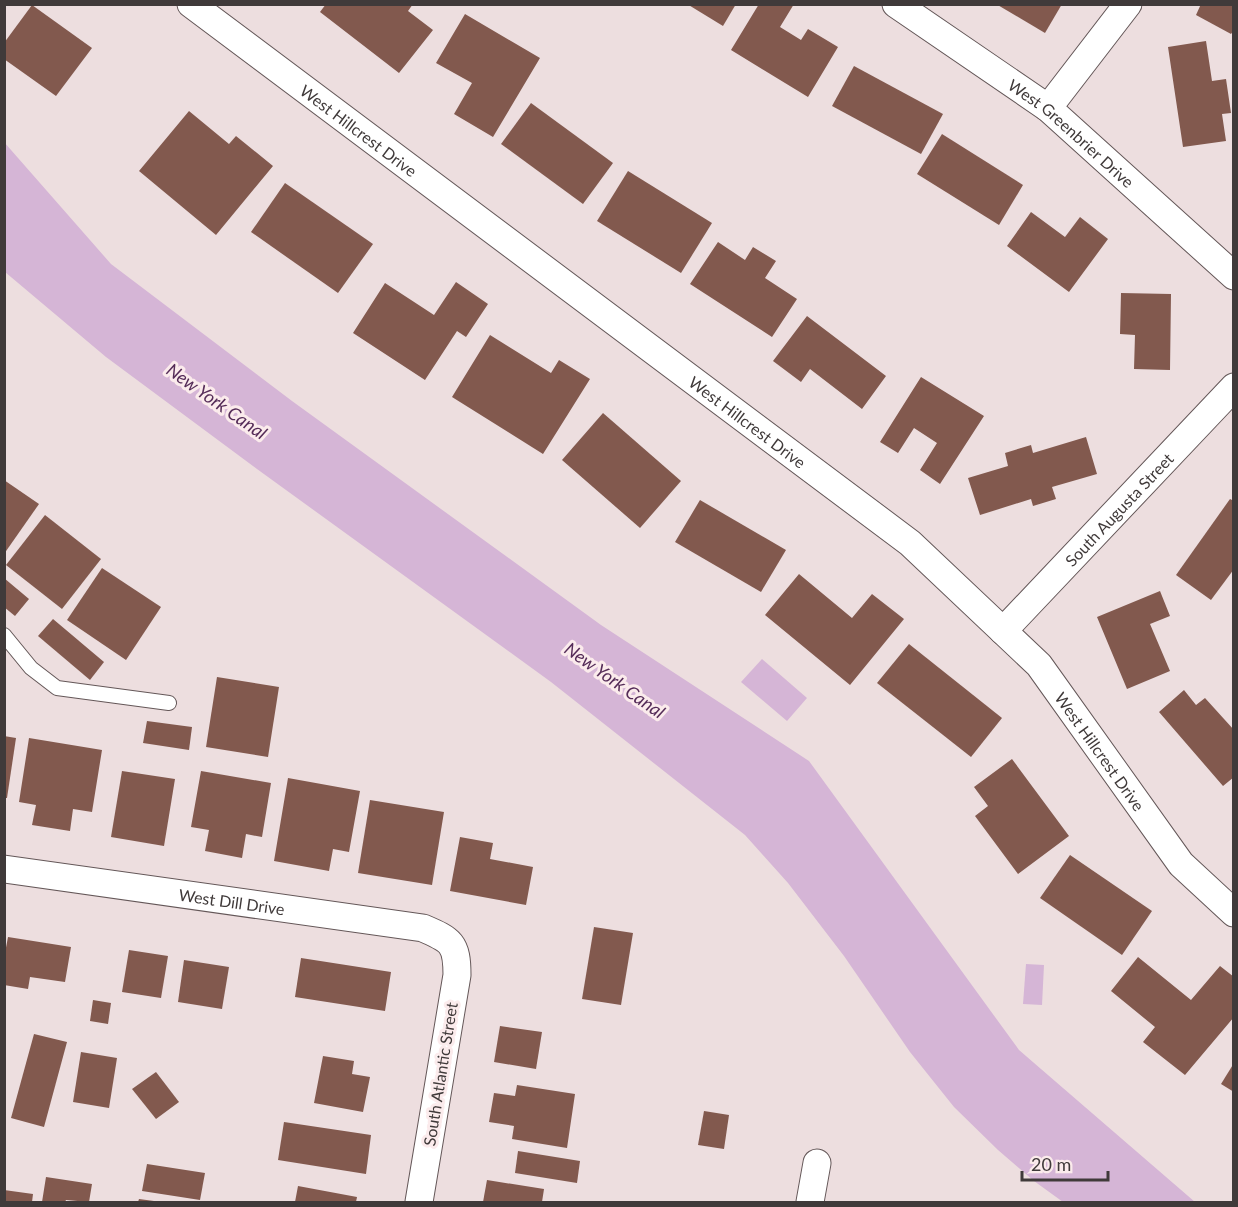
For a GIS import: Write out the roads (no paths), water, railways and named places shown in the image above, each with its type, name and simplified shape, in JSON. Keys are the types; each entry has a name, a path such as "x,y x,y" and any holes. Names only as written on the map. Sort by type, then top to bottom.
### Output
{"street":[{"name":"West Hillcrest Drive","path":"190,4 910,543 1038,664 1181,864 1233,913"},
{"name":"West Greenbrier Drive","path":"896,4 1048,108 1233,276"},
{"path":"1048,108 1128,4"},
{"name":"South Augusta Street","path":"1003,631 1233,387"},
{"name":"West Dill Drive","path":"4,870 423,928 440,935 452,945"},
{"name":"South Atlantic Street","path":"419,1203 457,975 457,960 452,945"},
{"path":"810,1203 817,1163"}],"lane":[{"path":"4,635 31,669 57,688 169,703"}],"water":[{"name":"New York Canal","path":"4,142 111,264 292,401 601,625 809,761 1019,1050 1195,1202 1063,1202 1034,1181 954,1107 910,1052 844,956 788,883 745,835 551,682 106,357 5,272"},
{"path":"762,659 807,698 787,721 741,682"},
{"path":"1026,964 1044,965 1042,1005 1023,1004"}]}
